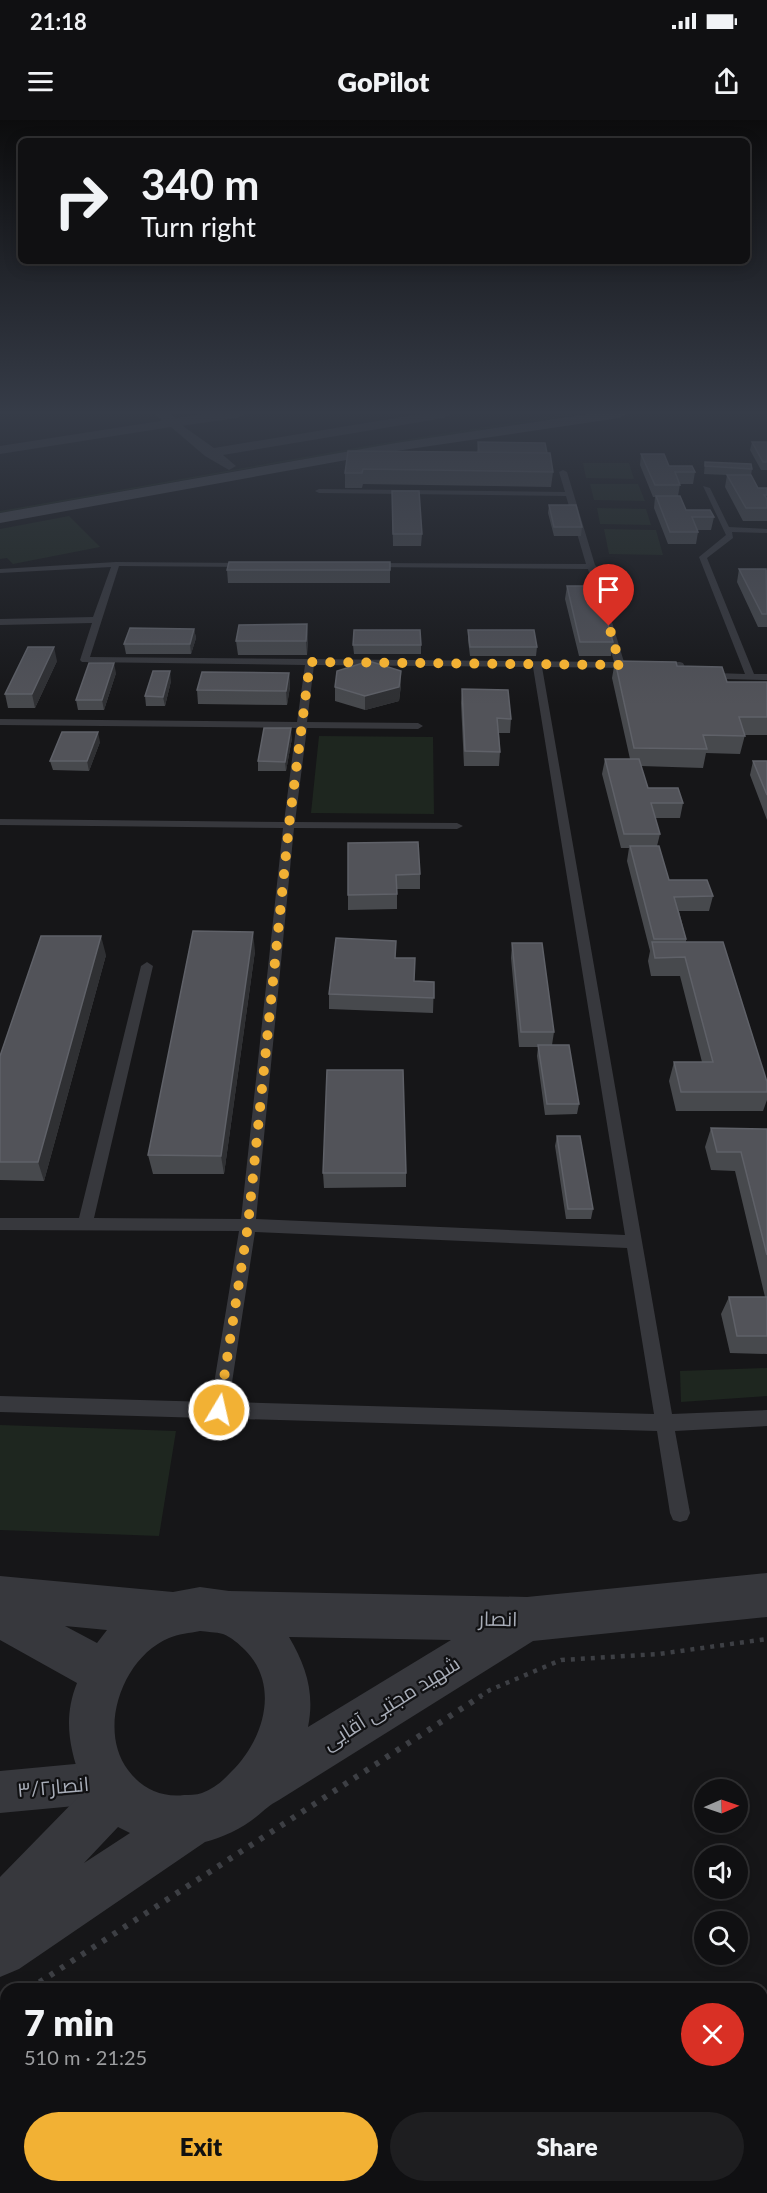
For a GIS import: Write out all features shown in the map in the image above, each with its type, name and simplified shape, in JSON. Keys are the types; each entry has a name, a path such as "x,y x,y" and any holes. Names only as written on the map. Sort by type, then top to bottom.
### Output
{"main road":[{"path":"0,518 40,511"}],"street":[{"name":"انصار","path":"228,1613 527,1619 767,1594"},
{"path":"0,1598 170,1613 200,1609 228,1613 255,1628 276,1652 287,1684 288,1720 277,1755 255,1787 226,1809 194,1820 0,1950"},
{"path":"170,1613 144,1627 122,1647 104,1672 95,1694 91,1717 92,1740 97,1762 111,1788 138,1811 164,1821 194,1820"},
{"path":"0,1615 104,1672"},
{"name":"شهید مجتبی آقایی","path":"255,1787 527,1619"},
{"path":"0,1915 111,1788"},
{"name":"انصار۳/۲","path":"0,1792 111,1788"}],"lane":[{"path":"575,511 620,665"},
{"path":"717,511 728,533"},
{"path":"750,677 703,557 728,533 767,531"},
{"path":"728,533 767,539"},
{"path":"116,564 84,660 680,665 685,675 767,677"},
{"path":"0,571 116,564 259,565"},
{"path":"366,565 593,567"},
{"path":"0,622 97,620"},
{"path":"219,1410 248,1225 289,825 310,662"},
{"path":"537,664 680,1513"},
{"path":"0,722 418,726"},
{"path":"0,822 457,826"},
{"path":"85,1224 147,966"},
{"path":"0,1224 248,1225 636,1242"},
{"path":"0,1404 665,1423 767,1418"}],"path":[{"path":"38,1983 490,1690 561,1660 659,1654 767,1640"}],"shaded area":[{"path":"598,511 647,511 651,525 600,524"},
{"path":"69,516 100,547 13,564 7,558 0,559 0,529"},
{"path":"604,529 656,530 663,555 609,554"},
{"path":"319,736 433,737 434,814 311,813"},
{"path":"767,1368 767,1396 681,1402 680,1371"},
{"path":"0,1425 176,1431 159,1536 0,1530"}],"building":[{"path":"392,511 420,511 422,534 393,534"},
{"path":"550,511 578,511 582,527 554,527"},
{"path":"662,511 710,511 714,517 692,517 698,532 670,532"},
{"path":"229,562 390,562 390,570 227,570"},
{"path":"739,569 766,569 767,614 762,614"},
{"path":"567,586 597,586 613,642 580,642"},
{"path":"307,624 306,641 236,641 239,625"},
{"path":"130,628 194,629 190,644 124,644"},
{"path":"354,630 420,630 421,645 353,645"},
{"path":"468,630 534,630 537,647 470,647"},
{"path":"28,647 54,647 32,694 5,694"},
{"path":"369,661 401,671 399,687 365,696 335,687 337,671"},
{"path":"615,661 676,662 677,666 722,667 727,682 767,682 767,717 739,717 745,736 703,735 707,749 634,748"},
{"path":"89,663 114,663 102,700 76,700"},
{"path":"153,671 170,671 163,697 145,696"},
{"path":"202,672 289,673 286,691 197,690"},
{"path":"462,689 508,690 511,719 497,718 500,752 465,751"},
{"path":"264,728 291,728 285,762 258,761"},
{"path":"62,732 98,732 87,761 50,761"},
{"path":"605,759 639,759 648,788 678,788 683,803 651,803 660,834 624,834"},
{"path":"753,761 767,761 767,795"},
{"path":"418,842 420,874 396,875 397,894 348,895 348,843"},
{"path":"630,846 659,846 669,880 707,880 713,896 674,897 686,939 654,939"},
{"path":"193,931 253,932 221,1156 148,1155"},
{"path":"41,936 101,936 38,1162 0,1162 0,1056"},
{"path":"336,938 396,941 395,958 415,958 414,981 434,982 434,998 329,994"},
{"path":"652,942 723,942 767,1082 767,1092 681,1092 674,1062 713,1062 685,957 655,958"},
{"path":"512,943 542,943 554,1032 521,1032"},
{"path":"538,1045 569,1045 579,1104 547,1104"},
{"path":"327,1070 403,1070 406,1173 323,1173"},
{"path":"711,1128 767,1129 767,1255 741,1152 717,1152"},
{"path":"557,1136 580,1136 593,1209 568,1209"},
{"path":"729,1297 767,1297 767,1336 737,1336"}],"route":[{"path":"219,1410 248,1225 289,825 310,662 620,665 609,626"}]}
